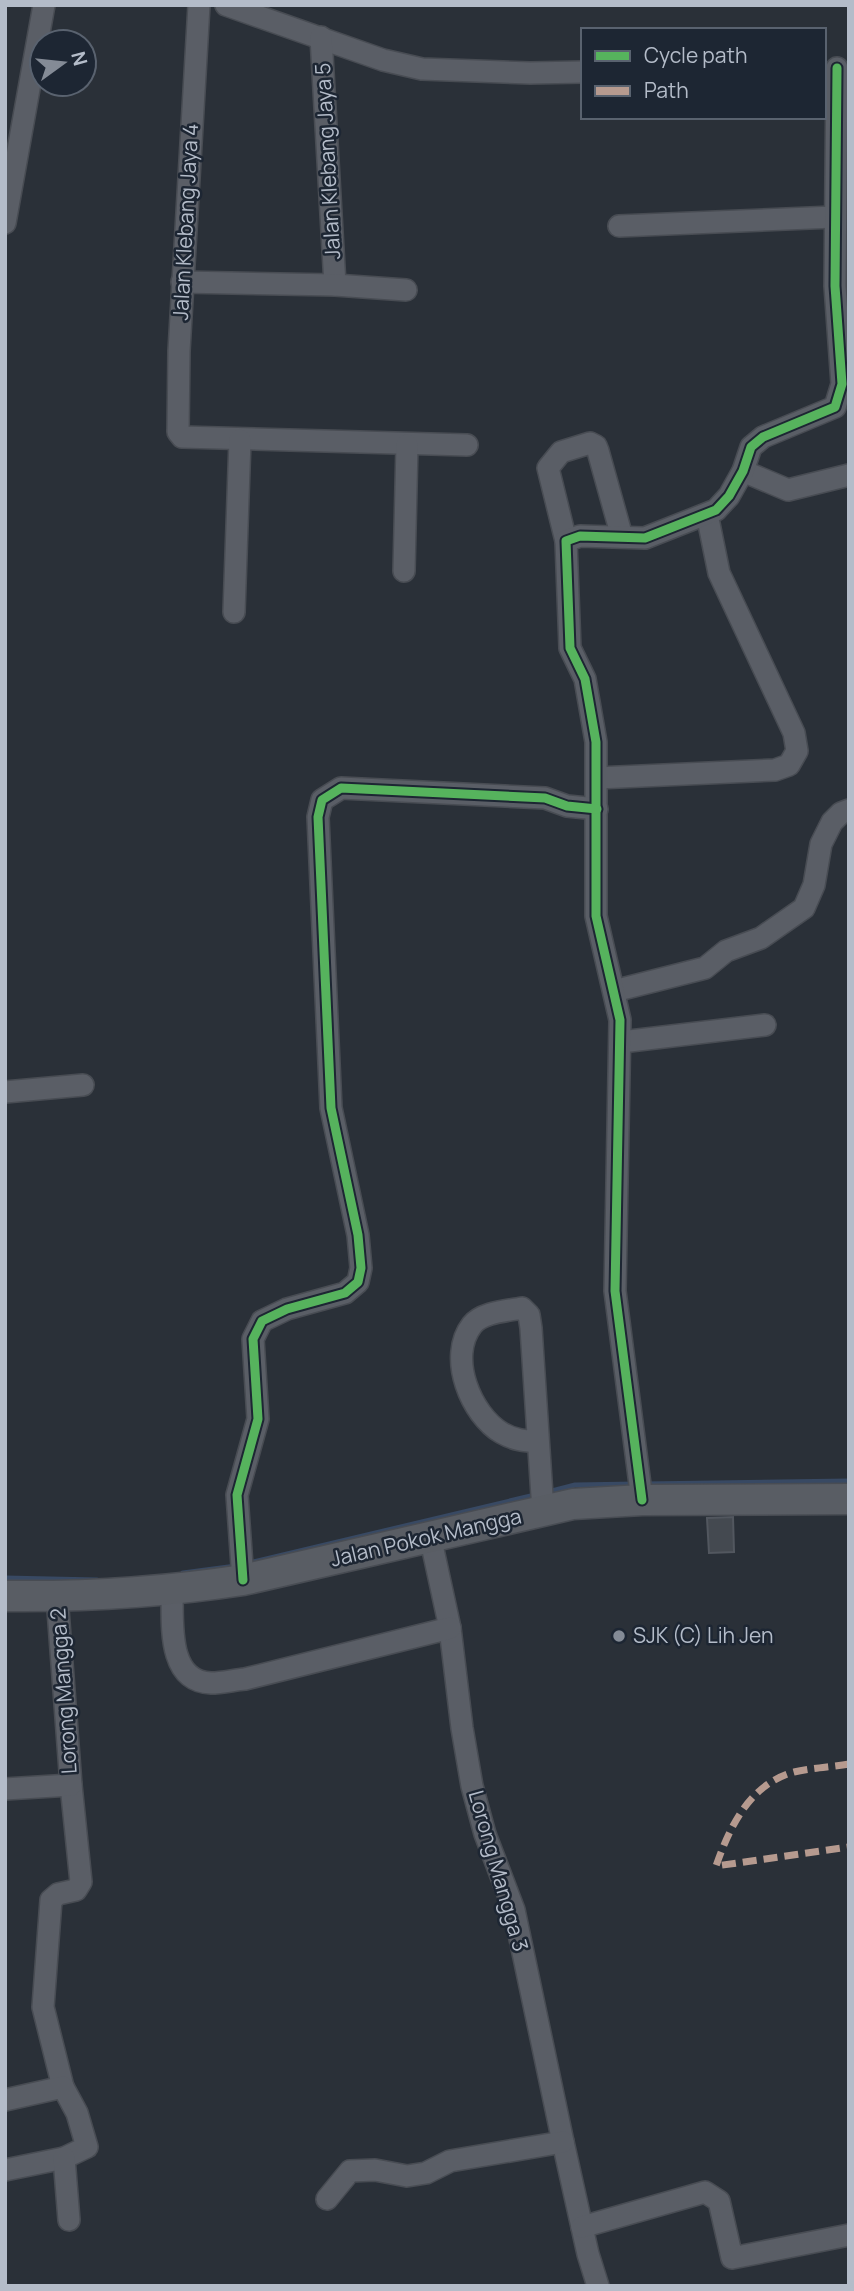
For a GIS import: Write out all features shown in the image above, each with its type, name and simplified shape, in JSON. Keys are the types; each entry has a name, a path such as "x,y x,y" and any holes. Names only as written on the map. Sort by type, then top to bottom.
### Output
{"main road":[{"name":"Jalan Pokok Mangga","path":"5,1596 57,1597 172,1590 430,1536 542,1498 573,1504 641,1488 849,1499"}],"street":[{"path":"5,223 44,5"},
{"name":"Jalan Klebang Jaya 4","path":"199,5 182,282 177,426 182,437 240,440"},
{"path":"226,5 383,60 422,69 581,72"},
{"name":"Jalan Klebang Jaya 5","path":"321,37 335,285"},
{"path":"566,541 580,536 645,538 716,510 729,496 743,471 751,447 763,437 835,407 842,384 835,286 837,69"},
{"path":"619,226 834,217"},
{"path":"182,282 335,285 405,290"},
{"path":"234,612 240,440 467,445"},
{"path":"622,537 596,446 590,443 561,452 548,468 566,541 570,648 585,679 597,742 596,916 614,991 621,1042 615,1291 641,1488"},
{"path":"404,571 407,445"},
{"path":"743,471 788,490 849,475"},
{"path":"597,778 775,770 789,765 797,751 794,733 719,573 707,514"},
{"path":"243,1575 237,1495 258,1419 253,1339 262,1321 287,1309 345,1293 358,1282 362,1268 358,1235 331,1108 318,817 322,800 341,788 545,799 567,806 597,810"},
{"path":"614,991 705,968 726,951 761,938 804,908 814,886 821,844 832,821 849,810"},
{"path":"621,1042 765,1025"},
{"path":"5,1092 83,1086"},
{"path":"538,1442 520,1441 501,1433 484,1418 461,1373 463,1344 472,1324 485,1316 522,1308 528,1315 538,1442 542,1498"},
{"name":"Lorong Mangga 3","path":"430,1536 450,1628 472,1786 485,1834 514,1910 563,2142 598,2286"},
{"path":"172,1590 175,1656 190,1674 200,1681 211,1683 245,1679 450,1628"},
{"name":"Lorong Mangga 2","path":"57,1597 81,1882 76,1890 58,1894 51,1900 43,2007 63,2087"},
{"name":"Lorong Mangga 2","path":"5,1789 71,1785"},
{"path":"5,2100 63,2087 88,2147 64,2158 5,2170"},
{"path":"327,2199 350,2171 374,2170 407,2176 426,2174 450,2161 563,2142"},
{"path":"64,2158 69,2220"},
{"path":"582,2227 705,2192 719,2201 732,2258 849,2235"}],"building":[{"path":"733,1517 734,1552 709,1553 707,1518"}],"waterway":[{"path":"645,1484 849,1481"},
{"path":"548,1492 575,1485 636,1484"},
{"path":"245,1564 535,1495"},
{"path":"183,1573 236,1566"},
{"path":"5,1578 97,1580"}],"marked path":[{"path":"849,1764 794,1772 765,1786 735,1822 716,1866 849,1847"}],"cycle path":[{"path":"642,1500 615,1291 620,1020 596,916 596,742 585,679 570,648 566,541 580,536 645,538 716,510 729,496 743,471 751,447 763,437 835,407 842,384 835,286 837,68"},
{"path":"243,1580 237,1495 258,1419 253,1339 262,1321 287,1309 345,1293 358,1282 361,1268 358,1235 331,1108 318,817 322,800 341,788 545,798 567,806 597,809"}],"place":[{"name":"SJK (C) Lih Jen","path":"619,1636"}]}
